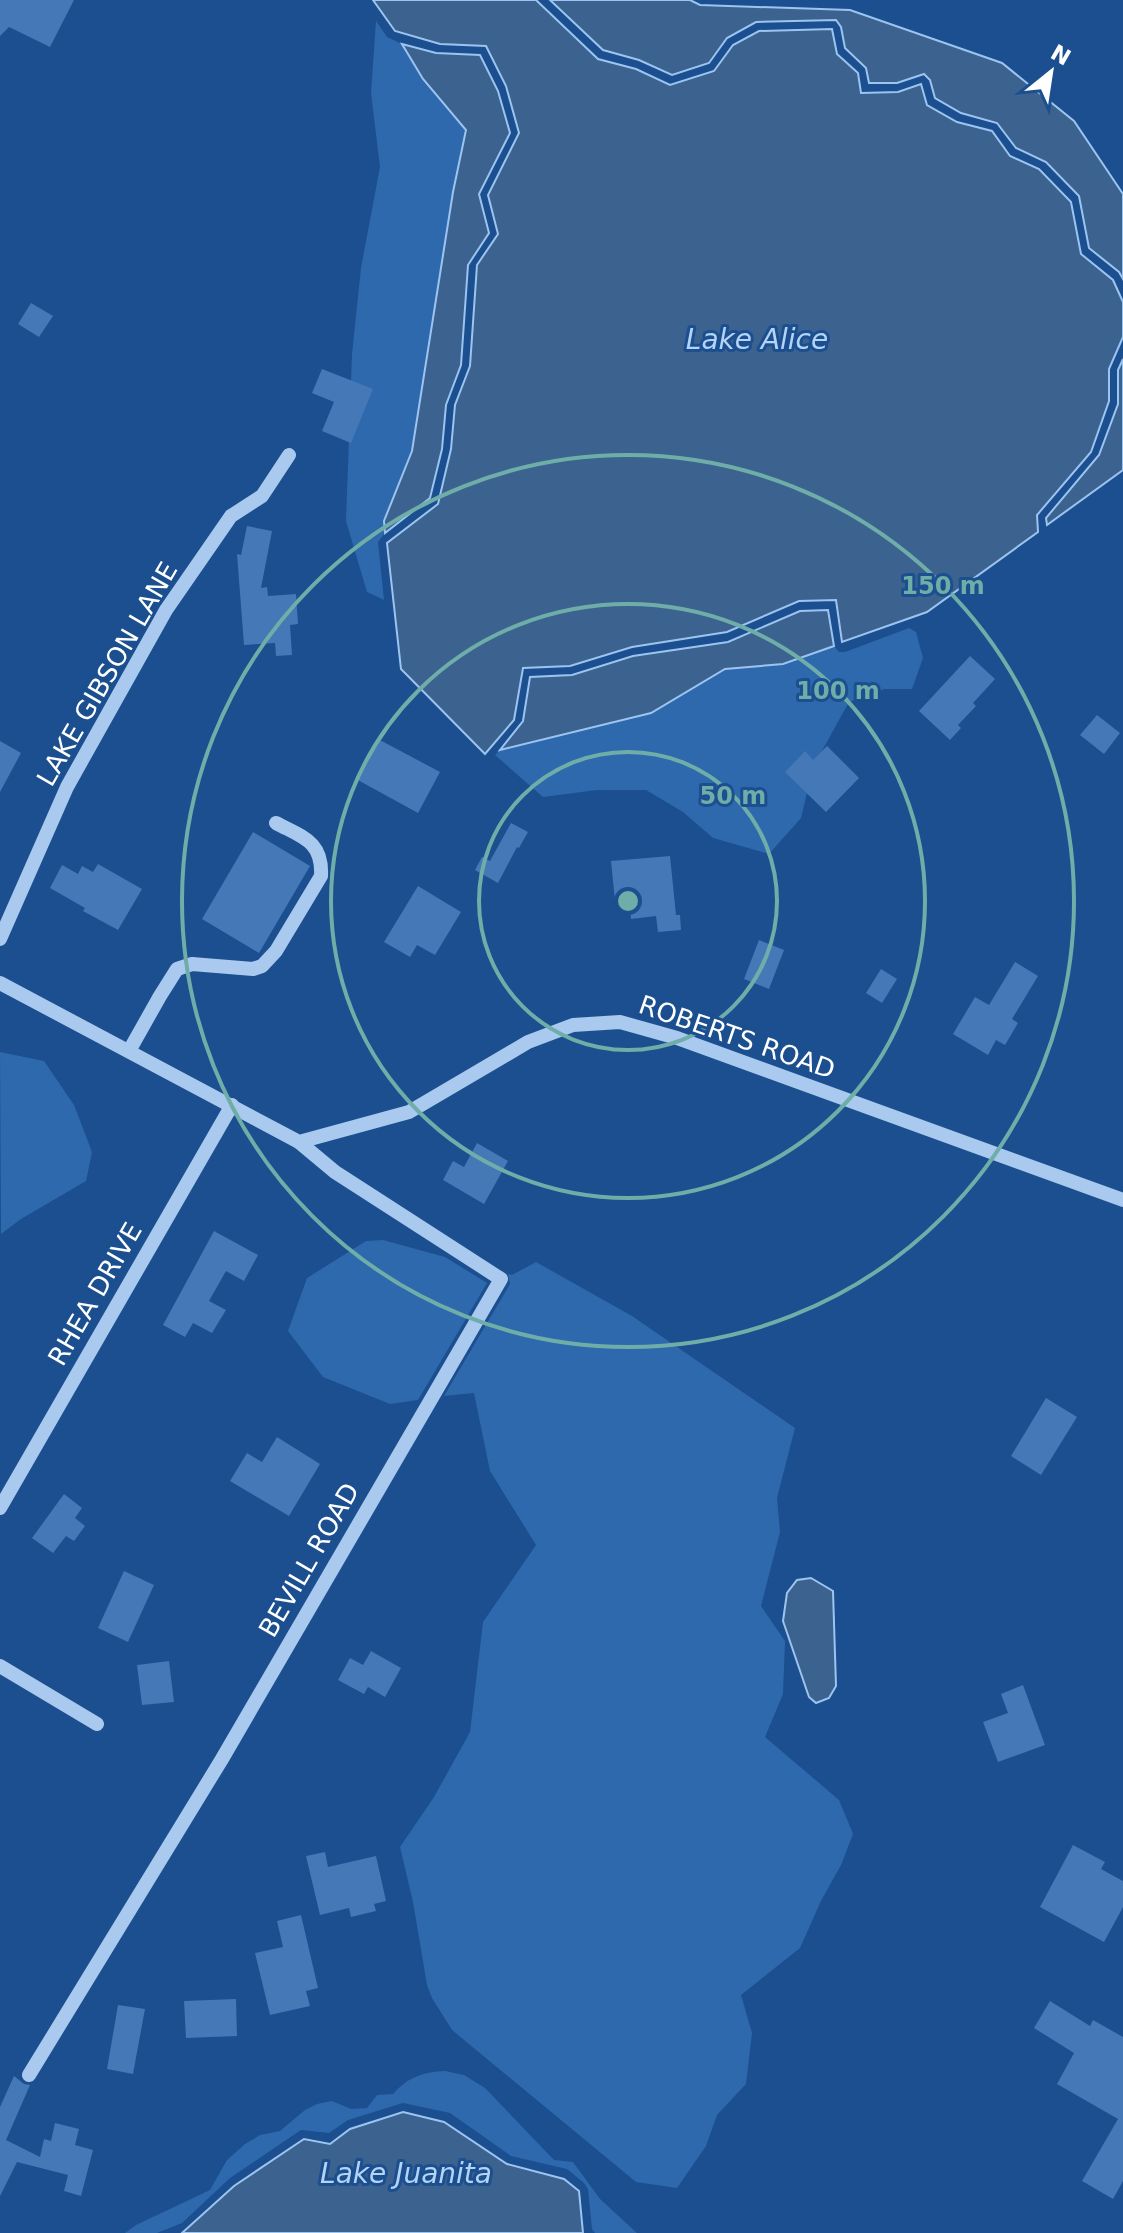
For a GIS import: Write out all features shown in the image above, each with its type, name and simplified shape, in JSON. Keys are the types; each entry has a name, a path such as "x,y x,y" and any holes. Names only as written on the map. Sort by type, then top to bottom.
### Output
{"street":[{"name":"LAKE GIBSON LANE","path":"0,939 67,787 166,610 231,516 262,496 289,455"},
{"path":"129,1051 177,969 192,964 253,969 262,966 276,951 321,876 320,855 310,842 276,823"},
{"path":"0,983 299,1142"},
{"name":"ROBERTS ROAD","path":"299,1142 409,1112 543,1036 573,1025 620,1022 677,1038 1123,1200"},
{"name":"RHEA DRIVE","path":"0,1508 232,1105"},
{"name":"BEVILL ROAD","path":"29,2075 222,1759 501,1279 335,1172 299,1142"},
{"path":"0,1666 97,1724"}],"shaded area":[{"path":"376,21 387,37 402,44 423,79 466,130 453,192 412,451 384,521 385,533 378,542 384,600 367,592 346,521 352,354 361,268 380,167 371,93"},
{"path":"909,628 916,632 923,658 912,689 884,689 849,702 813,767 801,818 769,854 713,838 683,812 646,790 597,790 543,797 495,755 500,750 651,713 725,669 783,664 834,646 839,652 845,652"},
{"path":"0,1052 44,1061 74,1105 92,1152 86,1181 1,1234"},
{"path":"383,1240 445,1257 487,1283 418,1400 390,1404 323,1377 288,1331 307,1278 366,1241"},
{"path":"536,1262 632,1316 795,1428 777,1498 780,1532 761,1606 785,1641 783,1694 765,1737 839,1800 853,1834 800,1948 741,1995 752,2033 746,2084 717,2115 706,2146 677,2188 636,2182 452,2030 427,1985 400,1847 434,1797 470,1732 483,1622 536,1545 490,1471 474,1393 444,1396 510,1284 508,1274 512,1275"},
{"path":"445,2071 464,2075 485,2088 554,2160 573,2162 600,2199 637,2233 595,2233 588,2189 567,2169 511,2156 450,2113 403,2103 348,2120 329,2133 301,2130 230,2178 182,2223 157,2233 125,2233 210,2190 227,2160 245,2144 260,2135 280,2131 305,2110 332,2101 351,2109 367,2108 377,2095 393,2094 416,2076"}],"water":[{"name":"Lake Alice","path":"373,0 536,0 598,59 636,69 670,85 714,71 733,45 759,31 832,29 837,54 858,73 861,93 898,92 921,84 927,105 957,122 992,131 1010,156 1039,169 1071,202 1081,254 1113,280 1123,302 1123,337 1109,369 1109,401 1091,452 1037,515 1038,532 927,612 842,642 836,600 799,601 727,632 632,647 570,666 523,668 514,720 485,754 401,669 387,543 438,504 451,449 455,405 470,366 477,265 498,234 488,195 519,133 506,86 486,46 440,44 395,31"},
{"path":"550,0 690,0 700,5 850,10 1002,63 1074,121 1123,194 1123,279 1119,272 1089,248 1079,196 1046,162 1016,148 997,123 961,113 935,98 930,80 924,74 897,83 869,83 866,68 845,48 841,27 836,20 756,22 727,38 709,63 672,75 639,60 603,50"},
{"path":"402,44 436,53 480,55 498,91 510,133 479,194 489,233 468,265 461,365 446,405 442,449 430,498 385,533 384,521 412,451 453,192 466,130 423,79"},
{"path":"1123,359 1123,470 1047,525 1046,518 1099,455 1118,404 1118,370"},
{"path":"828,610 834,646 783,664 725,669 651,713 500,750 523,721 530,677 572,675 633,656 728,642 800,611"},
{"path":"811,1578 833,1591 836,1686 829,1698 816,1703 809,1697 783,1621 787,1593 797,1580"},
{"name":"Lake Juanita","path":"403,2112 444,2122 507,2164 564,2179 579,2191 583,2233 182,2233 234,2186 304,2139 330,2144 350,2129"}],"building":[{"path":"0,0 74,0 50,47 9,27 0,36"},
{"path":"31,303 53,316 39,337 18,324"},
{"path":"322,369 373,389 351,443 322,431 334,402 312,393"},
{"path":"247,526 272,531 261,588 267,587 268,596 296,594 298,624 290,625 292,655 276,656 275,643 244,645 237,554 241,555"},
{"path":"970,656 995,679 973,703 976,706 958,725 961,728 950,740 919,711"},
{"path":"1097,715 1120,733 1104,754 1080,735"},
{"path":"378,739 440,772 418,813 356,779"},
{"path":"0,741 21,753 0,792"},
{"path":"827,746 859,778 826,812 785,772 805,751 813,760"},
{"path":"511,823 528,832 498,883 475,870 482,857 490,861"},
{"path":"253,832 310,866 259,953 202,919"},
{"path":"670,856 676,915 680,915 681,930 658,932 656,916 631,919 629,899 615,901 611,861"},
{"path":"98,864 142,889 118,930 50,888 62,865 78,874 82,866 93,872"},
{"path":"418,886 461,912 435,955 417,945 410,957 384,942"},
{"path":"759,940 784,950 769,989 744,979"},
{"path":"1015,962 1038,976 1012,1019 1018,1023 1005,1045 996,1040 988,1055 953,1034 975,997 989,1005"},
{"path":"881,969 897,979 882,1003 866,993"},
{"path":"477,1143 508,1161 484,1204 443,1180 453,1161 464,1167"},
{"path":"214,1231 258,1255 244,1281 226,1271 209,1301 226,1310 212,1333 193,1323 185,1337 163,1325"},
{"path":"1046,1398 1077,1417 1041,1475 1011,1456"},
{"path":"277,1437 320,1464 289,1516 230,1481 247,1453 262,1462"},
{"path":"64,1494 82,1508 75,1518 85,1526 74,1541 66,1536 53,1553 32,1538"},
{"path":"124,1571 154,1585 128,1642 98,1628"},
{"path":"371,1651 401,1668 385,1697 368,1687 364,1694 338,1680 350,1658 363,1665"},
{"path":"169,1661 174,1702 142,1705 137,1665"},
{"path":"1023,1685 1045,1745 998,1762 983,1722 1008,1713 1001,1694"},
{"path":"1073,1845 1105,1862 1101,1869 1123,1881 1123,1907 1104,1942 1040,1907"},
{"path":"325,1852 328,1867 376,1856 386,1901 374,1904 376,1911 351,1917 349,1908 320,1915 306,1856"},
{"path":"301,1915 318,1988 306,1991 310,2006 270,2015 255,1953 283,1947 277,1921"},
{"path":"236,1999 237,2036 186,2038 184,2001"},
{"path":"1050,2001 1090,2026 1093,2020 1123,2037 1123,2181 1113,2199 1082,2181 1118,2119 1057,2084 1074,2053 1034,2028"},
{"path":"118,2005 145,2009 133,2074 107,2069"},
{"path":"14,2076 30,2085 6,2140 40,2157 44,2139 51,2141 55,2123 79,2129 75,2145 93,2150 81,2196 64,2191 68,2175 17,2162 0,2196 0,2107"}]}
